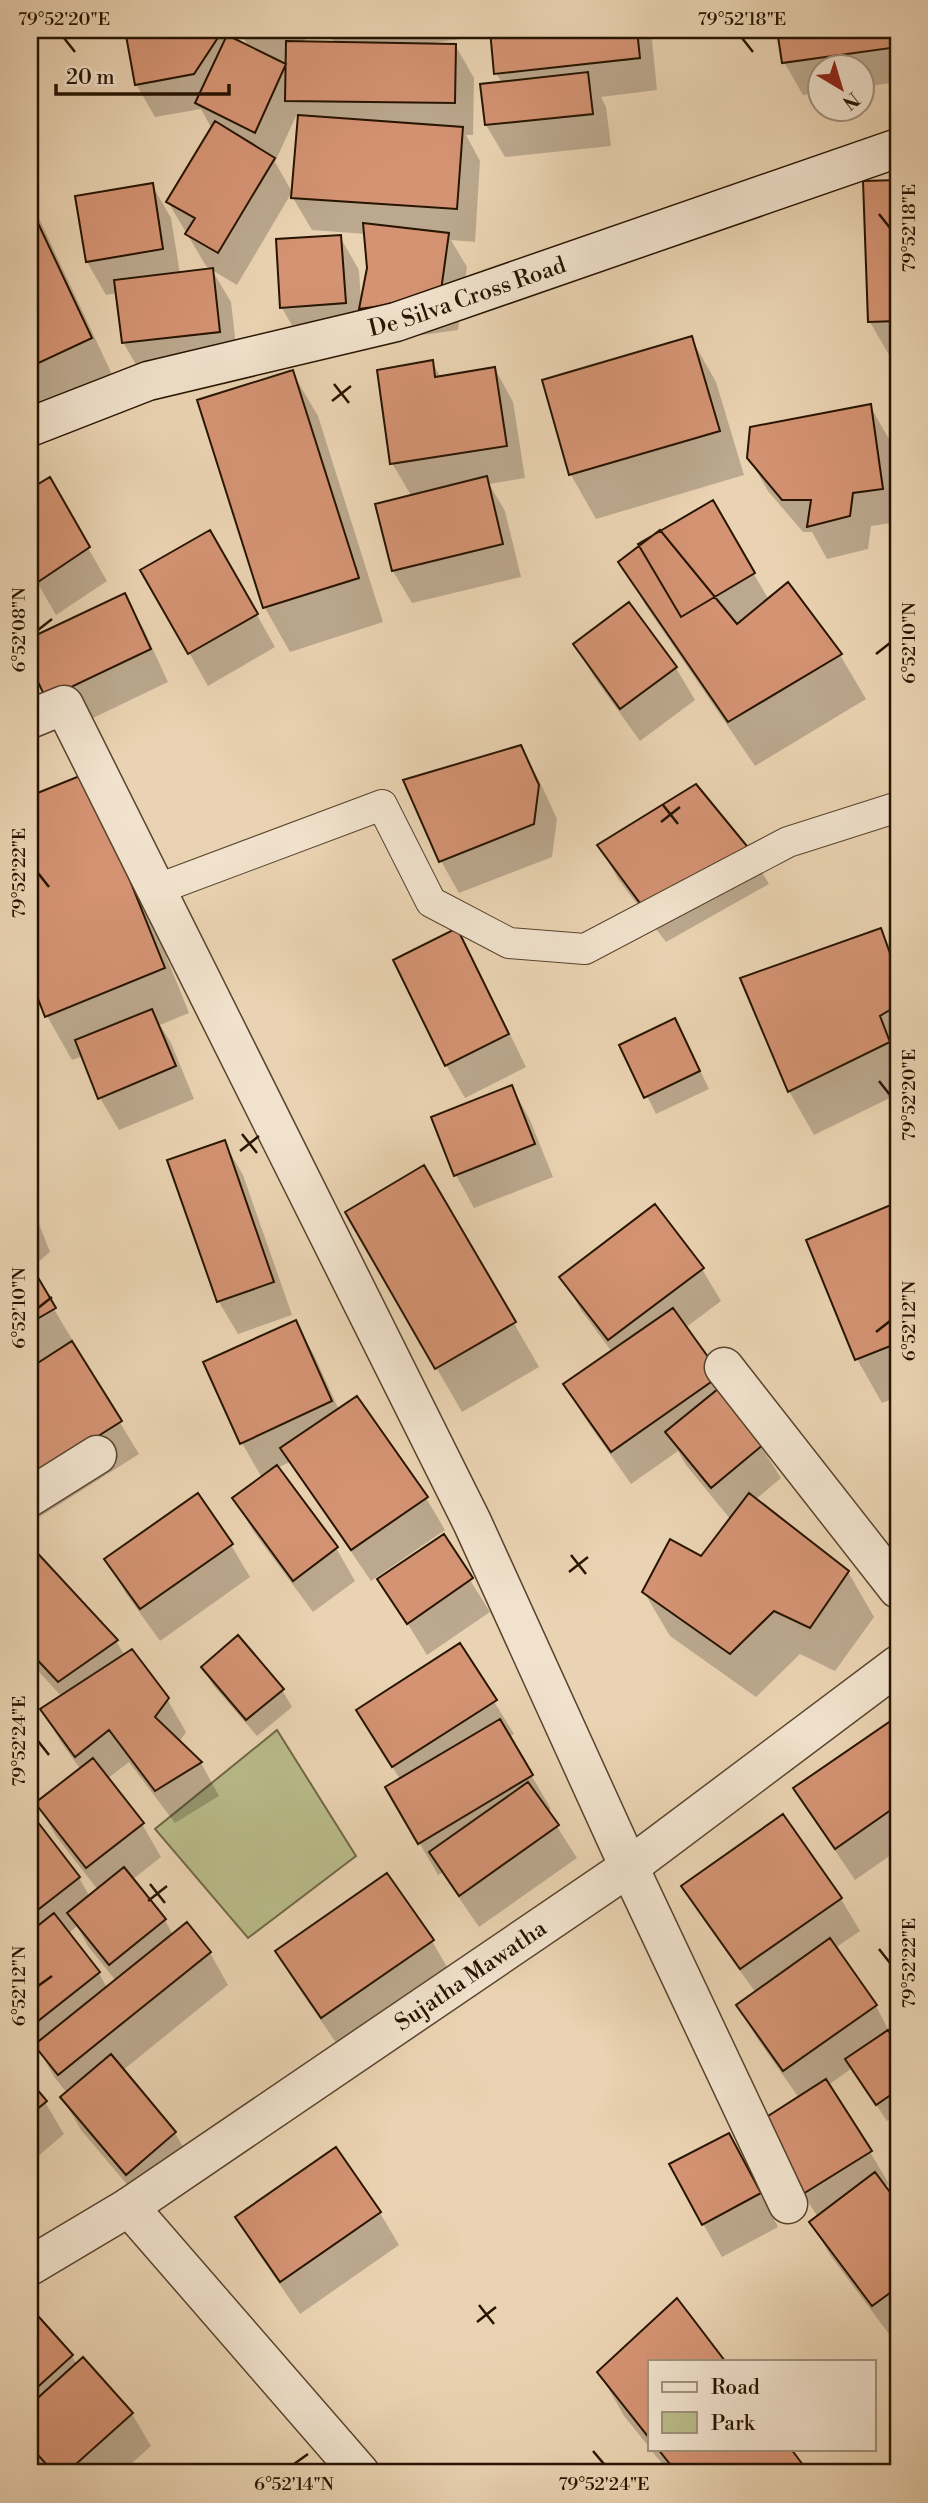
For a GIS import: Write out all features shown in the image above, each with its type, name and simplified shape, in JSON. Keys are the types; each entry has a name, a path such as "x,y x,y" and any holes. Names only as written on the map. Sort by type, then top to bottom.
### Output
{"street":[{"name":"De Silva Cross Road","path":"30,427 148,381 396,322 898,148"},
{"path":"30,719 64,705 472,1522 629,1867 788,2204"},
{"path":"724,1367 898,1589"},
{"path":"30,1497 97,1455"},
{"name":"Sujatha Mawatha","path":"30,2266 129,2207 629,1867 898,1665"},
{"path":"129,2207 360,2473"}],"lane":[{"path":"155,890 382,805 431,902 509,943 585,949 788,842 898,807"}],"green space":[{"path":"277,1730 356,1856 248,1938 155,1829"}],"building":[{"path":"125,30 223,30 194,74 135,85"},
{"path":"238,30 285,30 285,34"},
{"path":"490,30 637,30 640,58 494,74"},
{"path":"777,30 898,30 898,47 862,52 806,52 806,60 782,63"},
{"path":"227,35 286,64 255,133 195,103"},
{"path":"286,41 456,44 455,103 285,101"},
{"path":"588,72 593,114 485,125 480,84"},
{"path":"298,115 463,127 457,209 291,198"},
{"path":"215,121 275,158 218,253 185,234 195,218 166,202"},
{"path":"898,180 898,321 868,322 863,181"},
{"path":"153,183 163,249 86,262 75,196"},
{"path":"30,206 92,338 30,367"},
{"path":"363,223 449,233 440,298 359,309 367,268"},
{"path":"341,235 346,303 280,308 276,239"},
{"path":"213,268 220,332 122,343 114,280"},
{"path":"692,336 720,431 569,475 542,380"},
{"path":"433,360 435,377 495,367 507,446 390,464 377,370"},
{"path":"293,370 359,578 263,608 197,400"},
{"path":"871,404 883,489 853,493 850,516 807,527 811,500 782,500 747,458 750,427"},
{"path":"487,476 503,544 392,571 375,504"},
{"path":"50,477 90,547 35,584 30,573 30,489"},
{"path":"713,500 755,573 681,617 638,544"},
{"path":"210,530 258,614 188,654 140,570"},
{"path":"660,530 737,624 788,582 842,654 728,722 618,562"},
{"path":"125,593 151,649 46,699 30,665 30,638"},
{"path":"629,602 677,667 620,709 573,644"},
{"path":"521,745 539,785 534,824 439,862 403,780"},
{"path":"87,773 165,968 45,1017 30,978 30,796"},
{"path":"696,784 751,851 645,910 597,845"},
{"path":"457,928 509,1034 445,1066 393,960"},
{"path":"881,928 898,976 898,1005 880,1016 890,1042 788,1092 740,978"},
{"path":"152,1009 176,1066 98,1099 75,1040"},
{"path":"675,1018 700,1071 644,1098 619,1045"},
{"path":"512,1085 535,1144 454,1176 431,1117"},
{"path":"225,1140 274,1282 217,1302 167,1160"},
{"path":"424,1165 516,1322 435,1369 345,1212"},
{"path":"898,1202 898,1343 855,1360 806,1240"},
{"path":"655,1204 704,1268 608,1340 559,1277"},
{"path":"30,1264 56,1308 30,1323"},
{"path":"673,1308 721,1375 611,1452 563,1384"},
{"path":"296,1320 332,1401 240,1444 203,1362"},
{"path":"72,1341 122,1421 30,1479 30,1368"},
{"path":"718,1389 764,1444 711,1488 665,1432"},
{"path":"357,1396 428,1497 351,1550 280,1448"},
{"path":"277,1465 338,1547 293,1581 232,1498"},
{"path":"198,1493 233,1544 140,1609 104,1559"},
{"path":"749,1493 849,1571 810,1628 774,1611 730,1654 642,1592 670,1539 701,1556"},
{"path":"444,1534 473,1578 407,1624 377,1579"},
{"path":"30,1545 118,1640 58,1682 30,1652"},
{"path":"238,1635 284,1689 246,1720 201,1667"},
{"path":"460,1643 497,1700 392,1767 356,1710"},
{"path":"132,1649 169,1698 155,1717 202,1762 155,1791 109,1730 75,1757 40,1709"},
{"path":"898,1716 898,1805 835,1849 793,1788"},
{"path":"500,1719 533,1775 418,1844 385,1787"},
{"path":"93,1758 144,1823 86,1868 35,1803"},
{"path":"528,1782 559,1825 459,1896 429,1852"},
{"path":"30,1812 80,1877 30,1916"},
{"path":"783,1814 842,1898 740,1969 681,1886"},
{"path":"124,1867 166,1919 109,1965 67,1913"},
{"path":"387,1873 434,1940 321,2018 275,1951"},
{"path":"54,1913 100,1972 33,2025 30,2021 30,1932"},
{"path":"187,1922 211,1952 58,2075 34,2045"},
{"path":"830,1938 877,2005 783,2071 736,2005"},
{"path":"888,2030 898,2045 898,2090 876,2105 845,2059"},
{"path":"111,2054 176,2132 126,2175 60,2097"},
{"path":"826,2079 872,2151 803,2194 757,2123"},
{"path":"30,2081 47,2101 30,2115"},
{"path":"729,2133 761,2193 702,2225 669,2164"},
{"path":"336,2147 381,2212 280,2282 235,2217"},
{"path":"875,2172 898,2203 898,2287 872,2306 809,2222"},
{"path":"677,2298 724,2360 648,2360 648,2436 597,2372"},
{"path":"30,2307 73,2355 30,2394"},
{"path":"83,2357 133,2413 66,2473 54,2473 30,2446 30,2405"},
{"path":"659,2450 792,2450 809,2473 677,2473"}]}
